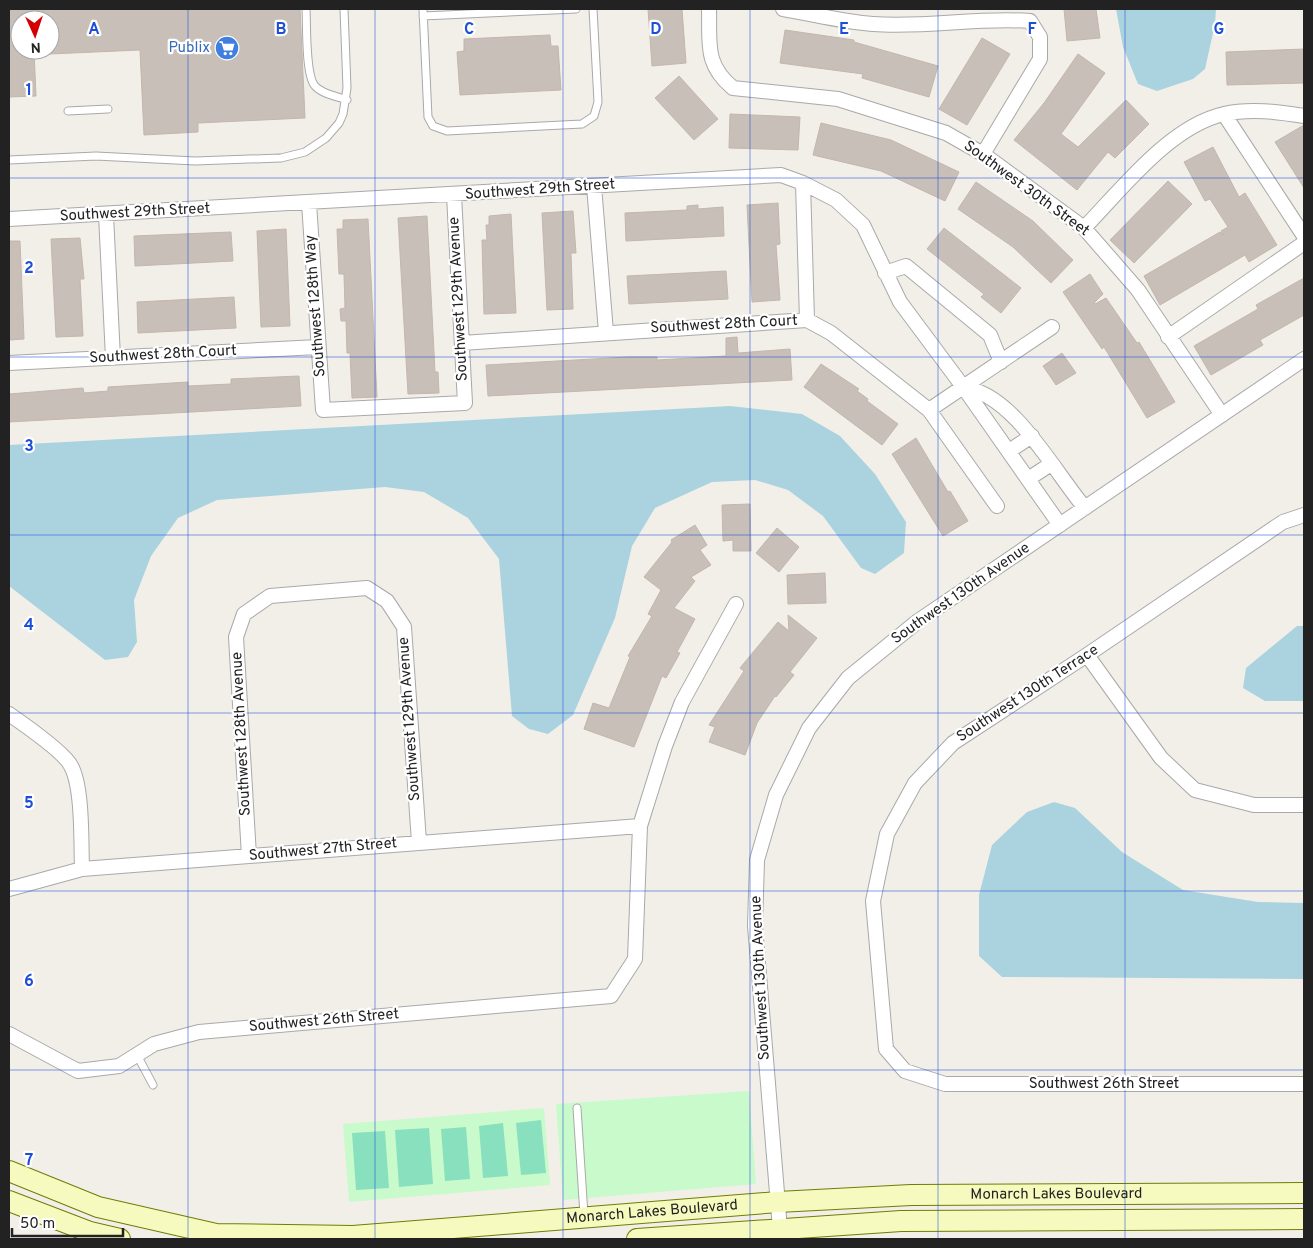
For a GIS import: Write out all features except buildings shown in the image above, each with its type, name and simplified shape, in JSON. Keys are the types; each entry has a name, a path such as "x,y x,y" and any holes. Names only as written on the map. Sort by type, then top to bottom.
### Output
{"street":[{"name":"Southwest 30th Street","path":"709,9 711,61 720,77 733,88 838,99 946,133 983,154 1084,228 1138,290 1222,415"},
{"path":"783,9 873,24 941,25 1009,20 1030,21 1040,37 1040,59 983,154"},
{"path":"1084,228 1154,156 1184,130 1224,114 1270,111 1304,116"},
{"path":"1224,114 1304,236"},
{"name":"Southwest 29th Street","path":"9,219 106,215 781,175 803,183 836,200 863,226 900,302 964,388 1060,525"},
{"path":"803,183 806,320"},
{"path":"594,186 606,332"},
{"name":"Southwest 129th Avenue","path":"323,410 465,402 454,195"},
{"name":"Southwest 128th Way","path":"310,203 323,410"},
{"path":"106,215 113,358"},
{"path":"1168,337 1304,243"},
{"path":"885,273 906,266 990,334 1001,362"},
{"name":"Southwest 28th Court","path":"462,343 806,320 831,333 929,410 997,506"},
{"path":"929,410 964,388 1052,326"},
{"name":"Southwest 28th Court","path":"9,363 318,347"},
{"name":"Southwest 130th Avenue","path":"780,1228 755,926 757,860 776,795 809,728 848,678 918,621 1304,359"},
{"path":"964,388 978,389 1019,420 1085,508"},
{"path":"1009,451 1032,436"},
{"path":"1028,479 1051,464"},
{"name":"Southwest 130th Terrace","path":"905,1071 886,1049 873,901 887,834 915,783 953,743 1088,655 1283,522 1304,515"},
{"name":"Southwest 129th Avenue","path":"244,614 270,596 280,595 366,588 387,601 404,626 419,842"},
{"path":"640,826 665,746 682,702 736,604"},
{"name":"Southwest 128th Avenue","path":"244,614 236,637 249,856"},
{"path":"1088,655 1162,758 1195,790 1254,805 1304,805"},
{"path":"9,714 71,765 78,789 82,869"},
{"name":"Southwest 27th Street","path":"9,888 82,869 640,826"},
{"name":"Southwest 26th Street","path":"9,1034 78,1071 119,1066 154,1044 199,1032 611,996 635,959 640,826"},
{"name":"Southwest 26th Street","path":"905,1071 945,1084 1304,1084"},
{"name":"Monarch Lakes Boulevard","path":"9,1171 98,1207 216,1234 353,1236 453,1234 584,1218 778,1202 911,1195 1304,1193"},
{"path":"9,1201 90,1232 120,1239"},
{"name":"Monarch Lakes Boulevard","path":"638,1239 901,1221 1304,1219"}],"lane":[{"path":"306,9 312,83 322,91 346,100"},
{"path":"9,160 96,156 195,161 293,156 318,145 332,132 343,114 346,100 344,9"},
{"path":"576,9 423,12 428,117 433,126 447,131 582,124 594,116 598,102 593,9"},
{"path":"68,111 108,109"},
{"path":"137,1055 153,1085"},
{"path":"576,1108 584,1218"}],"green space":[{"path":"749,1091 756,1184 563,1200 556,1104"},
{"path":"544,1108 550,1185 349,1202 343,1124"},
{"path":"541,1120 546,1173 521,1175 516,1123"},
{"path":"503,1123 508,1176 483,1178 479,1126"},
{"path":"466,1127 470,1179 445,1181 441,1129"},
{"path":"429,1128 433,1184 399,1187 395,1130"},
{"path":"385,1131 389,1188 356,1190 352,1133"}],"water":[{"path":"1116,9 1216,9 1215,24 1205,69 1193,79 1157,91 1138,84 1123,47"},
{"path":"730,406 802,414 840,436 875,474 906,522 904,553 875,574 861,568 823,516 788,490 755,480 712,482 655,508 632,546 615,618 573,715 548,734 529,729 512,716 499,559 468,518 424,492 385,487 217,500 178,518 151,556 134,600 137,642 128,657 105,660 9,586 9,445"},
{"path":"1297,626 1304,626 1304,701 1265,701 1243,688 1246,668"},
{"path":"1054,802 1075,808 1122,852 1183,890 1258,902 1304,903 1304,979 1002,977 979,956 979,895 992,845 1027,812"}],"place":[{"name":"Publix","path":"227,48"}]}
